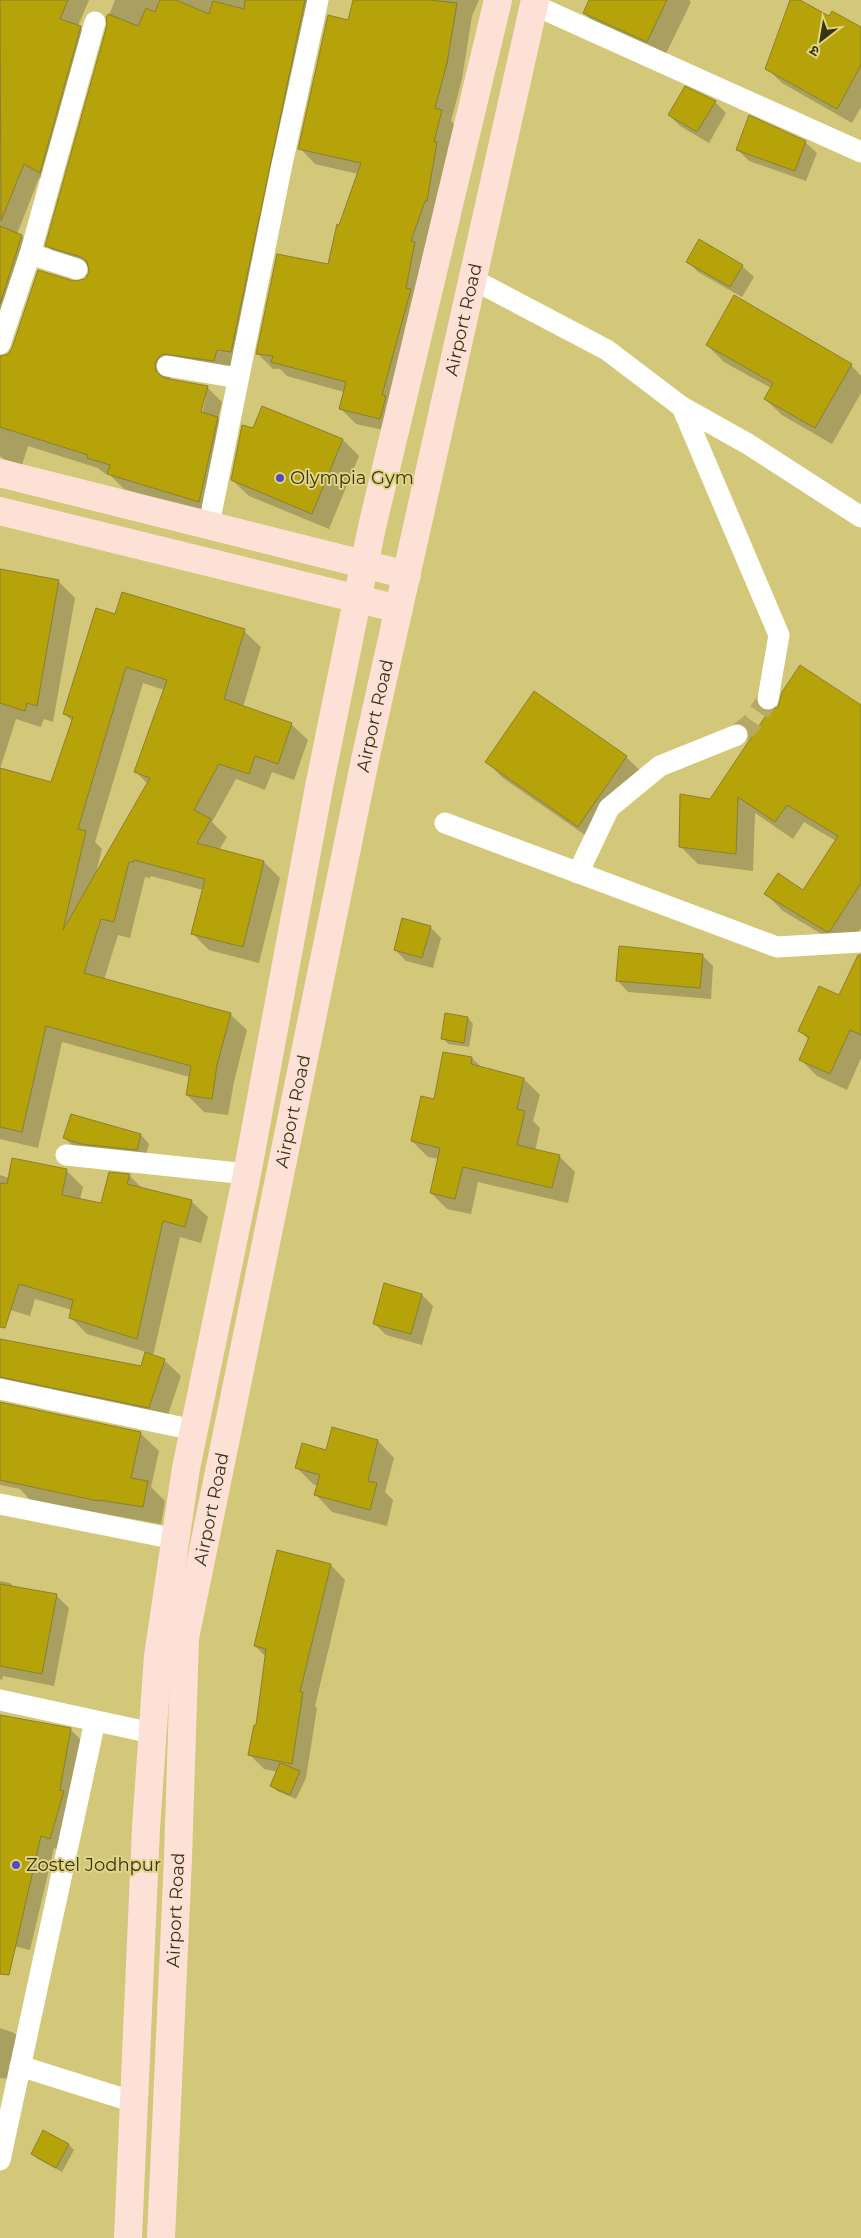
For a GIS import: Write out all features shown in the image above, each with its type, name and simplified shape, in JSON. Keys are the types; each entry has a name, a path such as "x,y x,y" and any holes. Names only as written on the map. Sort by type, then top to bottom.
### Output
{"main road":[{"name":"Airport Road","path":"128,2238 152,1733 158,1656 175,1539 194,1430 247,1174 317,797 364,564 498,0"},
{"name":"Airport Road","path":"162,2238 186,1638 366,755 535,2"},
{"path":"0,473 406,575"},
{"path":"0,511 399,609"}],"street":[{"path":"209,524 318,0"},
{"path":"535,2 861,152"},
{"path":"0,344 30,254 95,22"},
{"path":"30,254 77,269"},
{"path":"474,280 607,350 682,407 748,444 861,517"},
{"path":"167,366 238,378"},
{"path":"682,407 779,635 768,699"},
{"path":"578,873 609,808 660,766 737,735"},
{"path":"445,823 777,947 861,942"},
{"path":"66,1155 247,1174"},
{"path":"0,1389 194,1430"},
{"path":"0,1504 175,1539"},
{"path":"0,1700 152,1733"},
{"path":"0,2160 95,1721"},
{"path":"20,2066 134,2102"}],"building":[{"path":"0,0 68,0 60,19 81,26 40,173 24,164 1,221"},
{"path":"160,0 176,0 209,14 213,1 244,9 245,0 305,0 231,352 217,350 214,361 163,354 155,363 156,371 164,378 208,386 201,412 218,417 199,502 107,474 110,465 87,458 88,455 0,427 0,356 8,354 12,348 38,270 74,281 85,279 89,272 87,261 81,257 45,246 107,25 106,18 108,14 138,26 146,8 155,12"},
{"path":"353,0 430,0 457,3 447,63 435,108 442,110 434,142 437,142 427,201 425,201 411,241 415,242 406,288 411,289 382,395 386,396 380,419 339,409 346,382 271,362 273,356 256,354 277,254 328,264 337,224 339,225 361,163 298,149 328,15 348,20"},
{"path":"589,0 667,0 647,42 583,13"},
{"path":"790,0 800,0 829,16 832,11 861,27 861,65 837,109 765,69"},
{"path":"685,86 716,101 697,132 668,115"},
{"path":"749,115 806,141 795,171 736,150"},
{"path":"0,226 22,235 0,304"},
{"path":"699,239 743,265 730,287 686,262"},
{"path":"734,295 852,364 815,428 764,399 773,383 706,345"},
{"path":"262,406 343,439 312,514 231,480 242,425 253,428"},
{"path":"0,569 59,580 37,706 27,703 25,711 0,703"},
{"path":"122,592 245,629 224,699 292,723 278,764 255,756 249,774 219,764 194,810 211,819 197,843 264,861 243,947 191,934 205,879 134,860 134,862 129,862 114,922 101,919 84,973 231,1013 217,1065 212,1099 186,1095 191,1066 46,1026 22,1132 0,1127 0,768 51,782 73,717 63,714 96,608 115,614","holes":["126,667 167,680 134,772 150,778 63,930 86,831 78,829"]},
{"path":"800,665 861,705 861,883 830,931 827,932 764,894 778,873 803,890 838,836 787,805 775,822 738,797 736,854 679,847 680,794 710,799 769,711 778,707 782,692"},
{"path":"534,691 627,756 578,827 485,762"},
{"path":"402,918 431,926 422,958 394,950"},
{"path":"619,946 703,954 700,988 616,981"},
{"path":"858,955 861,955 861,1035 850,1030 830,1074 799,1060 809,1037 798,1031 819,986 839,995"},
{"path":"445,1013 468,1017 464,1043 441,1039"},
{"path":"443,1052 472,1057 471,1064 524,1078 517,1109 525,1111 517,1145 560,1155 552,1188 463,1167 455,1199 430,1193 440,1148 411,1141 421,1096 434,1099"},
{"path":"71,1114 141,1134 137,1150 81,1144 63,1138"},
{"path":"12,1158 67,1169 62,1195 101,1203 109,1172 130,1174 127,1184 192,1200 185,1227 163,1221 137,1339 69,1318 73,1300 19,1284 5,1328 0,1327 0,1183 7,1184"},
{"path":"384,1283 422,1294 411,1334 373,1324"},
{"path":"0,1339 141,1366 145,1352 165,1359 149,1408 0,1377"},
{"path":"0,1402 141,1432 131,1478 148,1481 143,1507 98,1501 0,1480"},
{"path":"332,1427 378,1440 368,1481 377,1483 370,1510 314,1495 320,1475 295,1468 302,1443 326,1450"},
{"path":"277,1550 331,1564 300,1692 303,1692 292,1764 248,1755 254,1725 256,1725 266,1649 254,1646"},
{"path":"0,1584 57,1594 42,1674 0,1666"},
{"path":"0,1715 71,1728 60,1790 64,1791 50,1839 41,1836 9,1975 0,1974"},
{"path":"280,1763 300,1771 290,1795 270,1786"},
{"path":"43,2130 69,2144 56,2168 31,2154"}],"tunnel":[{"path":"737,735 752,723 768,699"}],"place":[{"name":"Olympia Gym","path":"280,478"},
{"name":"Zostel Jodhpur","path":"16,1865"}]}
